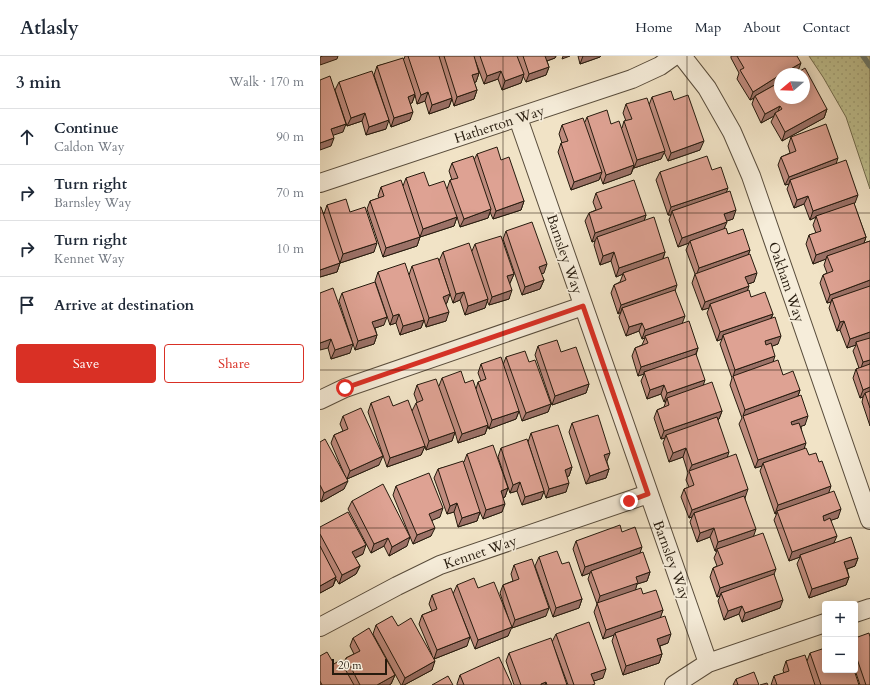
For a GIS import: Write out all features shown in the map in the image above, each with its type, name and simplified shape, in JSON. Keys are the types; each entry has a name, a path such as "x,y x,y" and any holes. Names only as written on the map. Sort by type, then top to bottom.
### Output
{"street":[{"name":"Hatherton Way","path":"320,183 632,79 660,66 674,56"},
{"name":"Oakham Way","path":"682,56 708,88 732,132 750,176 870,520"},
{"name":"Barnsley Way","path":"518,118 708,663"},
{"path":"320,400 345,388 583,306"},
{"name":"Kennet Way","path":"320,628 397,586 440,565 648,494"},
{"path":"858,612 870,608"},
{"path":"674,685 708,663 822,624"}],"green space":[{"path":"809,56 870,56 870,189 846,117"}],"building":[{"path":"408,56 439,56 452,98 432,105 428,92 421,95"},
{"path":"444,56 474,56 479,73 472,75 477,90 457,97"},
{"path":"480,56 517,56 524,74 505,81 501,71 487,76"},
{"path":"523,56 545,56 549,67 529,74"},
{"path":"737,56 797,56 801,63 792,68 774,68 774,79 753,92 740,70 744,68"},
{"path":"403,58 415,94 408,97 413,112 394,118 377,66"},
{"path":"372,71 389,120 369,127 365,113 351,118 339,82"},
{"path":"330,76 346,124 331,129 334,138 320,143 320,80"},
{"path":"810,77 827,109 785,132 775,113 782,109 780,106 765,114 755,96 774,85 774,104 810,104"},
{"path":"671,91 674,100 688,95 704,141 671,153 652,97"},
{"path":"647,98 665,151 637,160 624,121 632,119 626,104"},
{"path":"607,110 611,124 619,121 634,165 606,175 587,117"},
{"path":"583,118 602,172 574,182 561,143 568,141 562,125"},
{"path":"826,124 838,158 789,177 781,157 796,151 791,137"},
{"path":"497,147 501,160 509,157 524,201 496,211 477,154"},
{"path":"473,156 491,209 464,219 450,180 458,178 452,163"},
{"path":"707,156 712,170 721,167 728,188 671,207 660,172"},
{"path":"846,160 858,195 813,211 808,196 797,200 790,180"},
{"path":"424,172 429,186 444,181 457,217 423,229 406,178"},
{"path":"401,180 420,237 386,248 370,201 384,196 381,187"},
{"path":"634,180 646,215 595,233 589,213 602,208 596,193"},
{"path":"730,191 736,210 724,214 727,222 682,238 672,211"},
{"path":"346,199 350,212 365,207 377,243 343,254 327,205"},
{"path":"854,203 866,237 816,255 809,235 821,231 816,216"},
{"path":"320,207 340,263 320,270"},
{"path":"654,217 665,252 619,268 614,252 603,256 597,237"},
{"path":"532,222 547,264 539,267 544,280 525,287 506,231"},
{"path":"726,228 728,234 743,229 750,250 699,268 690,241"},
{"path":"501,236 514,274 507,276 512,290 492,297 475,244"},
{"path":"870,241 870,280 830,295 823,275 833,271 827,256"},
{"path":"469,243 488,299 468,306 464,292 456,294 443,252"},
{"path":"750,254 757,273 745,277 749,286 705,302 695,274"},
{"path":"668,257 677,285 621,305 614,285 626,280 623,273"},
{"path":"438,258 450,294 443,297 449,312 429,318 412,266"},
{"path":"405,263 424,320 403,326 399,314 393,316 378,272"},
{"path":"375,282 387,317 372,322 377,335 358,341 342,293"},
{"path":"870,286 870,332 850,339 844,321 840,322 832,299"},
{"path":"333,288 353,344 335,350 331,339 320,343 320,293"},
{"path":"675,290 685,316 645,330 642,323 629,327 622,308"},
{"path":"749,290 751,297 765,292 773,314 720,332 710,304"},
{"path":"775,317 781,336 765,341 766,345 771,343 775,356 735,370 723,335"},
{"path":"689,321 698,348 641,367 635,348 648,343 645,336"},
{"path":"870,338 870,360 863,362 856,342"},
{"path":"557,340 561,352 576,347 589,384 555,396 538,346"},
{"path":"525,351 529,362 535,360 551,404 526,413 506,357"},
{"path":"696,354 705,380 667,393 664,385 650,390 644,372"},
{"path":"501,357 519,411 492,420 478,382 486,379 481,364"},
{"path":"778,360 783,375 793,371 800,390 745,410 733,376"},
{"path":"870,364 870,387 863,390 856,369"},
{"path":"461,371 465,383 473,380 488,425 462,434 442,378"},
{"path":"436,379 455,432 429,441 416,403 423,400 417,385"},
{"path":"712,382 722,411 664,431 657,410 669,405 667,398"},
{"path":"870,391 870,408 865,393"},
{"path":"801,395 808,416 791,422 792,425 799,423 806,443 758,460 743,416"},
{"path":"389,396 393,406 408,400 425,446 390,458 371,403"},
{"path":"361,408 383,456 350,471 334,435 348,429 343,416"},
{"path":"598,415 610,453 604,455 609,469 590,476 572,423"},
{"path":"717,417 729,452 692,465 686,448 673,453 666,435"},
{"path":"558,425 572,467 565,470 569,483 549,489 531,433"},
{"path":"325,439 348,481 324,493 320,485 320,442"},
{"path":"527,439 544,491 525,497 520,482 513,485 501,448"},
{"path":"493,445 508,488 501,491 505,504 486,510 467,454"},
{"path":"806,448 809,455 816,453 819,462 822,461 831,486 778,505 763,463"},
{"path":"736,454 748,489 692,510 684,489 694,485 689,471"},
{"path":"463,461 480,512 462,518 457,503 450,506 438,469"},
{"path":"429,473 443,508 429,514 435,528 417,535 396,486"},
{"path":"383,484 410,537 392,547 388,538 374,544 352,501"},
{"path":"834,491 841,509 823,516 824,521 830,518 837,536 792,552 777,511"},
{"path":"744,496 756,529 718,542 714,528 700,533 694,513"},
{"path":"348,512 366,545 352,552 360,566 342,575 320,534 320,527"},
{"path":"620,525 622,532 635,527 642,547 585,567 576,541"},
{"path":"763,533 776,569 720,588 713,568 723,564 717,549"},
{"path":"851,537 858,558 844,562 849,577 812,589 800,555"},
{"path":"320,546 336,577 320,586"},
{"path":"557,551 562,564 569,562 582,599 556,608 539,557"},
{"path":"643,552 650,572 636,577 638,583 600,596 591,571"},
{"path":"532,559 549,608 515,620 503,585 519,579 514,565"},
{"path":"774,574 783,600 745,613 742,606 728,611 721,593"},
{"path":"474,578 478,588 494,582 512,627 478,640 457,585"},
{"path":"451,588 470,637 437,650 422,615 437,609 432,595"},
{"path":"641,588 643,594 656,590 663,610 606,630 597,603"},
{"path":"392,616 398,626 411,618 435,661 405,678 376,625"},
{"path":"665,616 671,634 657,639 662,654 626,666 615,633"},
{"path":"589,622 606,669 591,674 595,684 574,685 556,634"},
{"path":"369,628 395,675 377,685 360,685 346,658 360,651 353,638"},
{"path":"869,633 870,685 866,685 858,662 858,637"},
{"path":"551,638 567,685 547,685 546,682 541,685 521,685 509,653"},
{"path":"822,649 822,673 855,673 859,685 821,685 810,653"},
{"path":"327,652 334,664 340,660 354,685 322,685 320,681 320,656"},
{"path":"805,655 815,685 777,685 774,676 789,671 786,661"},
{"path":"499,657 512,685 464,685 460,675"},
{"path":"754,672 759,685 738,685 736,679"},
{"path":"448,676 453,685 432,685"}],"waterway":[{"path":"863,56 870,66"}],"route":[{"path":"345,388 583,306 648,494 629,501"}]}
